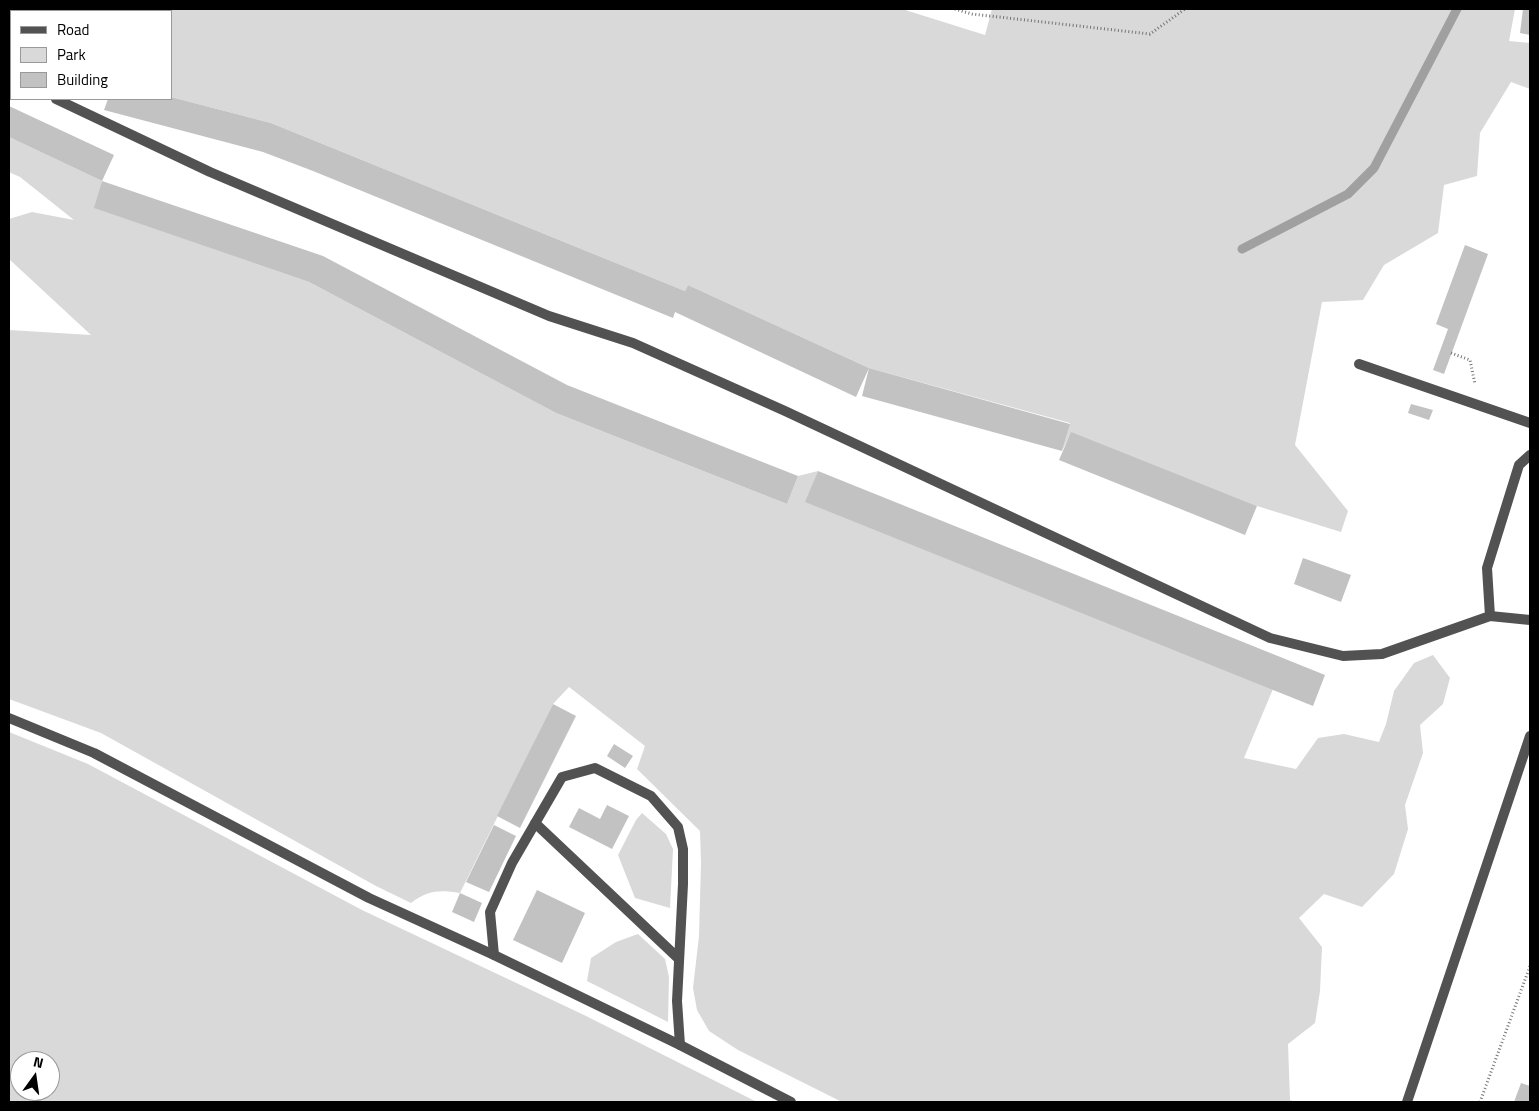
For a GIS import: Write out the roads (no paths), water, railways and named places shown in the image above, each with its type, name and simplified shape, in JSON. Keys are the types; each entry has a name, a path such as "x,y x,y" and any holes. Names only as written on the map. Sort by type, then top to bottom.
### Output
{"street":[{"path":"58,100 210,172 540,312 633,343 794,415 1270,638 1343,656 1382,654 1490,616 1530,620"},
{"path":"1359,364 1530,422"},
{"path":"1490,616 1487,568 1519,465 1530,454"},
{"path":"9,718 94,753 369,898 494,955 680,1045 791,1102"},
{"path":"1407,1102 1526,762 1530,736"},
{"path":"494,955 490,912 512,863 562,777 595,768 651,796 678,827 683,849 677,1001 680,1045"},
{"path":"535,823 679,959"}],"waterway":[{"path":"1242,249 1348,194 1374,168 1457,9"}]}
